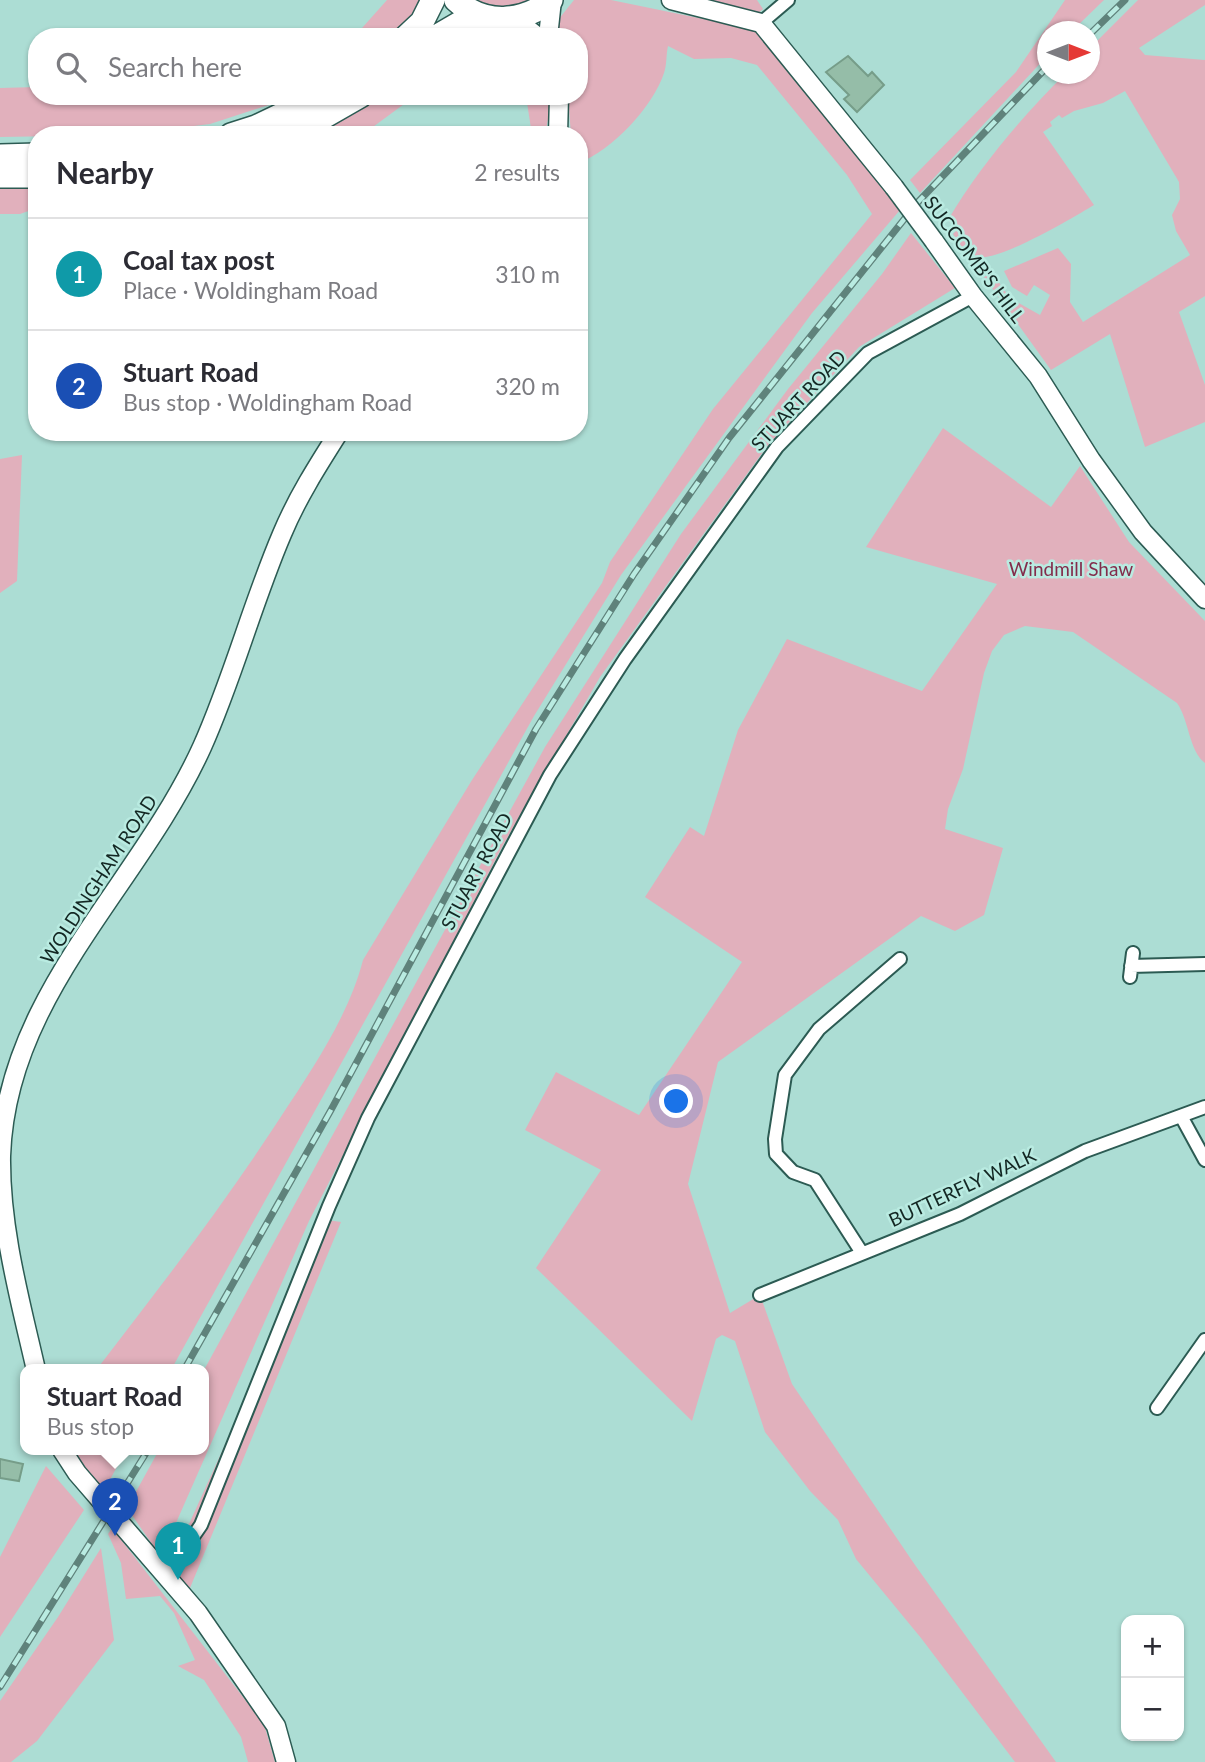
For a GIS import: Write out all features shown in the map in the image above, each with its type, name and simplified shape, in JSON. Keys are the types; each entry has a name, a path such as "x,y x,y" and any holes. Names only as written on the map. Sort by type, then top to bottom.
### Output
{"highway":[{"path":"416,28 422,22 433,0"},
{"path":"456,0 486,18"},
{"path":"451,28 460,23 486,18 514,18 535,11 552,0"},
{"path":"257,126 303,105"},
{"path":"308,126 344,105"},
{"path":"0,156 28,155"},
{"path":"0,176 28,176"}],"street":[{"path":"549,28 552,0"},
{"path":"671,0 761,23 788,0"},
{"path":"514,18 527,28"},
{"name":"SUCCOMB'S HILL","path":"761,23 894,187 973,296 1038,376 1091,460 1143,532 1205,598"},
{"path":"558,126 559,105"},
{"name":"STUART ROAD","path":"167,1574 201,1525 329,1206 368,1118 550,775 625,659 777,447 868,353 973,296"},
{"name":"WOLDINGHAM ROAD","path":"35,1364 8,1248 2,1185 4,1126 17,1059 54,985 169,809 201,748 282,533 312,472 333,441"},
{"path":"1133,953 1130,972 1205,964"},
{"path":"862,1254 815,1180 793,1172 776,1154 775,1139 785,1075 819,1029 900,959"},
{"name":"BUTTERFLY WALK","path":"760,1295 960,1214 1084,1151 1205,1107"},
{"path":"1181,1116 1205,1160"},
{"path":"1157,1408 1205,1340"},
{"path":"65,1455 77,1473 198,1613 276,1727 286,1762"}],"green space":[{"path":"387,0 424,0 410,21 402,28 362,28"},
{"path":"468,0 536,0 499,13"},
{"path":"574,0 611,0 757,30 888,191 900,210 812,313 621,575 534,716 174,1364 101,1364 238,1180 318,1060 349,1001 363,960 472,780 602,583 610,562 713,409 872,214 847,175 757,65 731,58 694,59 668,46 666,67 651,100 630,126 588,159 588,126 570,126 569,105 588,105 588,28 557,28 558,20"},
{"path":"710,0 757,0 763,9 756,15"},
{"path":"1065,0 1104,0 1082,21 1051,21"},
{"path":"1138,0 1205,0 1205,5 1139,48 1145,55 1205,60 1205,296 1179,312 1205,385 1205,422 1145,447 1110,334 1051,370 984,277 992,273 1010,298 1040,315 1050,295 1034,285 1027,296 1012,287 1004,271 1058,248 1071,264 1070,302 1083,322 1190,255 1176,231 1172,215 1180,199 1179,182 1125,91 1103,103 1074,111 1062,118 1059,115 1050,122 1052,126 1043,132 1094,205 1035,238 986,257 976,257 965,250 953,234 957,230 948,220 987,162 1056,84 1100,84 1100,38"},
{"path":"1037,41 1037,67 920,193 910,180 1016,72"},
{"path":"28,87 28,105 268,105 210,124 194,126 28,126 28,137 0,137 0,88"},
{"path":"367,105 403,105 374,126 333,126"},
{"path":"527,105 549,105 547,126 531,126"},
{"path":"0,186 28,186 28,211 0,214"},
{"path":"911,233 955,288 859,347 768,445 600,677 502,847 309,1221 209,1448 207,1364 545,747 681,534 788,389 882,274"},
{"name":"Windmill Shaw","path":"943,428 1051,507 1080,466 1129,542 1205,621 1205,763 1192,743 1177,703 1073,632 1025,626 1004,635 992,651 984,673 963,769 948,809 945,829 1003,848 984,915 955,931 921,916 718,1062 688,1184 730,1313 760,1295 792,1384 915,1565 1056,1762 1015,1762 921,1638 856,1559 838,1520 810,1491 765,1432 735,1341 722,1335 716,1339 692,1421 536,1268 601,1170 525,1130 556,1072 639,1115 742,962 645,897 690,827 704,836 738,730 787,639 922,691 997,584 866,547"},
{"path":"22,455 17,581 0,593 0,459"},
{"path":"327,1220 341,1222 190,1588 169,1568"},
{"path":"76,1455 123,1455 105,1489 84,1469"},
{"path":"156,1455 206,1455 161,1557 127,1508"},
{"path":"46,1466 84,1510 0,1637 0,1557"},
{"path":"112,1528 264,1724 275,1762 248,1762 241,1737 204,1680 178,1666 195,1660 174,1613 160,1596 126,1599 121,1563 108,1534"},
{"path":"101,1548 114,1640 37,1741 11,1762 0,1762 0,1701 58,1617"}],"building":[{"path":"848,56 868,76 872,72 884,85 857,112 844,99 849,95 826,72"},
{"path":"0,1459 23,1464 19,1481 0,1478"}],"railway":[{"path":"1100,24 1125,0"},
{"path":"187,1364 331,1110 536,729 634,574 729,438 918,202 1037,78"},
{"path":"0,1687 145,1455"}],"place":[{"name":"Stuart Road","path":"115,1536"},
{"name":"Coal tax post","path":"178,1580"}]}
